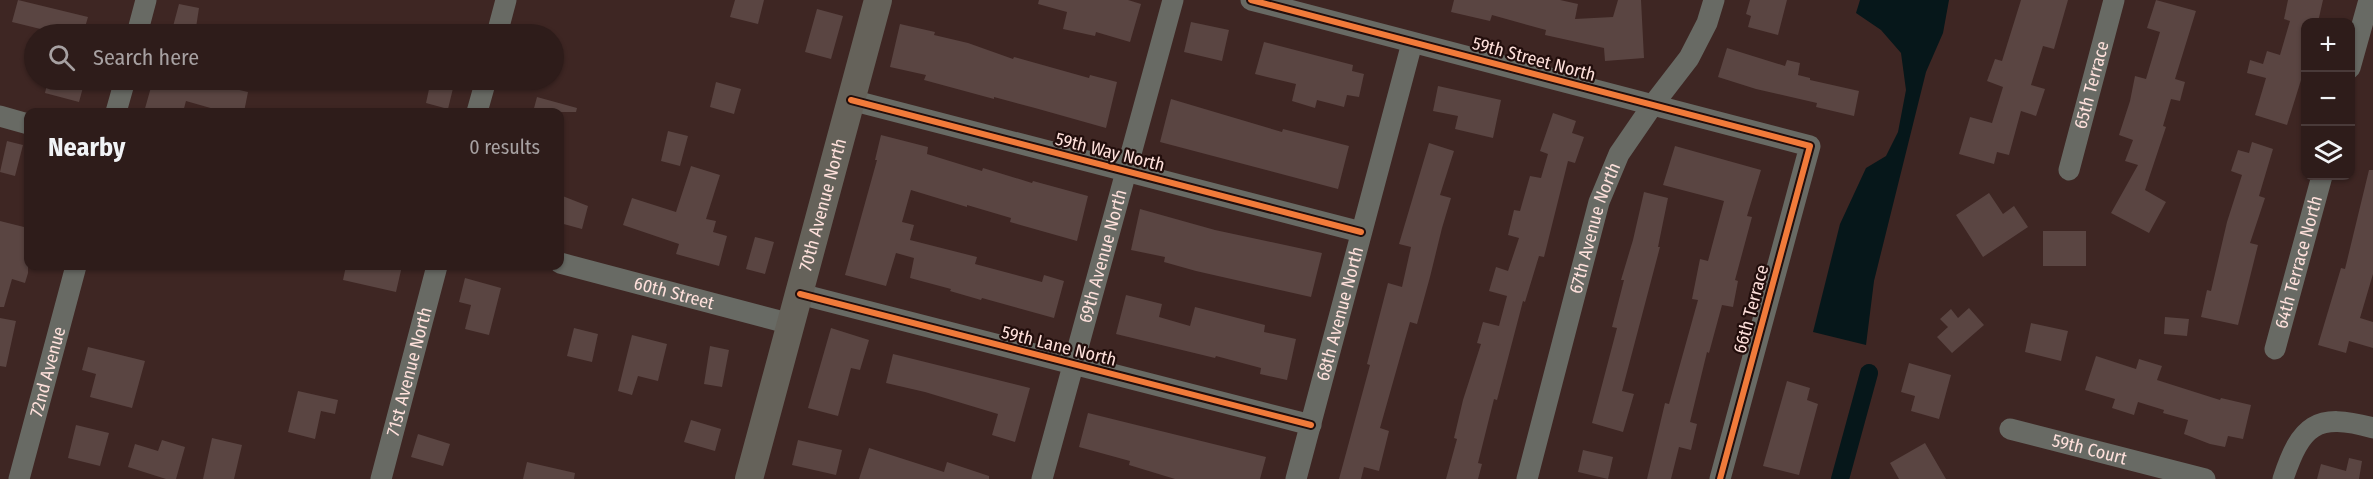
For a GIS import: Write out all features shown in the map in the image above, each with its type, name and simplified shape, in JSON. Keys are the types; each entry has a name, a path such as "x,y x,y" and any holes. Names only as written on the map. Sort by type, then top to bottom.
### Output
{"street":[{"path":"140,24 146,0"},
{"path":"500,24 506,0"},
{"name":"70th Avenue North","path":"750,479 878,0"},
{"name":"69th Avenue North","path":"1042,479 1173,0"},
{"name":"59th Street North","path":"1251,0 1810,146"},
{"name":"67th Avenue North","path":"1527,479 1599,202 1619,154 1689,58 1707,23 1714,0"},
{"name":"65th Terrace","path":"2069,170 2114,0"},
{"path":"2355,50 2369,0"},
{"name":"68th Avenue North","path":"1296,479 1412,43"},
{"path":"117,108 122,90"},
{"path":"478,108 483,90"},
{"name":"59th Way North","path":"851,100 1361,232"},
{"path":"0,116 24,123"},
{"name":"66th Terrace","path":"1720,479 1810,146"},
{"name":"64th Terrace North","path":"2275,349 2321,180"},
{"name":"60th Street","path":"564,264 791,324"},
{"name":"72nd Avenue","path":"19,479 75,270"},
{"name":"71st Avenue North","path":"381,479 436,270"},
{"name":"59th Lane North","path":"800,294 1311,425"},
{"path":"2283,479 2299,439 2315,426 2328,421 2349,421 2373,428"},
{"name":"59th Court","path":"2010,429 2205,479"}],"shaded area":[{"path":"1860,0 1949,0 1943,33 1926,72 1874,281 1866,345 1813,332 1840,224 1866,168 1886,156 1898,132 1906,90 1901,53 1881,30 1856,13"}],"building":[{"path":"18,0 88,17 86,24 24,25 12,22"},
{"path":"735,0 764,0 758,24 730,17"},
{"path":"1039,0 1128,0 1141,4 1130,42 1096,32 1095,36 1063,29 1067,12 1038,4"},
{"path":"1454,0 1560,0 1578,4 1575,19 1613,17 1618,0 1641,0 1644,58 1605,61 1604,48 1545,35 1546,30 1492,15 1490,21 1451,12"},
{"path":"1750,0 1787,0 1778,35 1748,27 1751,16 1746,14"},
{"path":"2021,0 2068,0 2054,49 2043,46 2031,85 2045,89 2036,116 2021,111 2009,155 1997,152 1994,164 1959,154 1970,117 1992,123 2003,87 1987,81 1995,59 2002,61"},
{"path":"2156,0 2196,11 2175,79 2185,82 2180,101 2171,99 2163,126 2166,127 2145,190 2166,202 2149,233 2111,213 2138,165 2125,161 2133,140 2119,135 2135,76 2146,79 2160,32 2147,28"},
{"path":"2288,0 2323,0 2319,18 2301,18 2301,80 2287,125 2255,115 2266,78 2247,73 2250,60 2263,64 2267,51 2280,55 2290,21 2284,19"},
{"path":"179,4 199,8 197,24 174,24"},
{"path":"817,9 843,16 831,59 805,52"},
{"path":"1191,22 1229,30 1222,61 1184,52"},
{"path":"900,24 935,32 934,35 968,43 1013,59 1014,57 1089,78 1090,75 1117,82 1106,128 924,80 926,75 890,67"},
{"path":"1264,42 1353,65 1352,71 1364,74 1359,97 1347,95 1344,107 1317,100 1315,108 1292,101 1296,84 1255,74"},
{"path":"1727,48 1785,66 1787,60 1800,63 1798,75 1859,91 1854,116 1816,107 1817,103 1756,89 1718,77"},
{"path":"716,82 741,89 734,114 710,107"},
{"path":"1438,86 1501,100 1493,138 1455,129 1458,116 1433,111"},
{"path":"46,90 82,90 79,102 45,93"},
{"path":"150,90 240,90 248,92 245,108 210,108 186,101 184,108 145,108"},
{"path":"429,90 453,90 448,108 426,103"},
{"path":"537,97 577,108 576,112 564,112 564,108 534,108"},
{"path":"1171,99 1282,132 1283,129 1349,146 1338,189 1160,142"},
{"path":"1553,113 1576,121 1572,133 1584,137 1575,163 1568,161 1544,257 1539,256 1525,302 1523,301 1497,400 1494,399 1478,463 1482,464 1478,479 1446,479 1457,439 1454,438 1463,400 1481,344 1477,343 1483,322 1499,326 1507,296 1489,291 1496,267 1508,271 1519,238 1508,235 1514,210 1520,211 1530,176 1541,178 1548,154 1540,151"},
{"path":"668,131 688,136 680,166 661,161"},
{"path":"881,135 928,147 927,154 982,171 983,168 1032,183 1033,181 1088,196 1077,241 1010,222 1011,218 911,190 902,222 914,225 910,240 977,257 975,264 1042,282 1044,275 1064,281 1054,318 982,298 981,300 910,278 914,258 896,253 886,286 845,275 877,160 875,160"},
{"path":"7,141 23,145 15,176 0,172"},
{"path":"2252,142 2273,149 2259,196 2265,198 2250,243 2258,245 2238,325 2201,317 2207,290 2211,291 2227,222 2242,175 2231,171 2238,150 2249,153"},
{"path":"1429,143 1454,151 1440,195 1451,198 1417,324 1410,322 1380,428 1389,431 1379,471 1364,467 1361,479 1339,479 1370,365 1367,364 1388,283 1402,287 1411,247 1399,244"},
{"path":"1675,146 1761,170 1747,216 1752,217 1735,280 1738,281 1733,307 1722,305 1709,353 1707,352 1690,422 1697,424 1691,450 1679,447 1671,479 1647,479 1665,403 1669,404 1698,300 1692,299 1700,259 1708,261 1724,201 1663,185"},
{"path":"691,166 720,175 706,219 716,221 713,232 727,236 719,266 676,254 679,244 623,225 632,198 676,212"},
{"path":"2369,170 2373,170 2373,274 2360,318 2373,322 2373,348 2349,341 2346,353 2318,345 2341,268 2345,269"},
{"path":"1644,192 1668,198 1658,247 1660,247 1622,391 1634,394 1623,432 1592,423 1617,328 1612,327 1624,280 1621,280"},
{"path":"1989,193 2003,214 2014,206 2028,227 1983,257 1956,215"},
{"path":"564,197 588,206 582,229 564,224"},
{"path":"1140,209 1215,230 1322,253 1311,297 1196,271 1164,262 1165,257 1131,250"},
{"path":"0,221 24,227 24,270 28,270 28,273 25,283 12,279 4,307 0,307"},
{"path":"2043,231 2086,231 2086,266 2043,266"},
{"path":"755,237 774,242 765,274 746,269"},
{"path":"345,270 401,270 396,292 343,280"},
{"path":"465,278 501,288 489,335 465,329 471,305 459,302"},
{"path":"1126,295 1162,304 1159,317 1190,326 1195,307 1265,325 1264,332 1296,339 1287,380 1260,374 1261,368 1116,334"},
{"path":"1969,308 1984,325 1952,353 1937,337 1948,327 1940,319 1951,309 1958,318"},
{"path":"2165,317 2189,319 2187,336 2164,334"},
{"path":"0,318 16,321 6,367 0,366"},
{"path":"2031,323 2068,331 2061,361 2025,352"},
{"path":"574,328 598,334 592,362 567,356"},
{"path":"831,328 869,340 860,370 851,368 838,416 808,408"},
{"path":"632,335 667,344 658,381 638,376 632,395 618,391"},
{"path":"710,346 729,350 722,387 704,384"},
{"path":"88,347 145,361 132,408 90,397 96,374 82,370"},
{"path":"893,354 1030,388 1015,442 992,435 998,414 886,383"},
{"path":"2096,356 2136,369 2139,359 2162,366 2157,380 2220,400 2221,398 2251,405 2243,439 2228,436 2225,447 2210,444 2184,434 2188,420 2163,413 2164,410 2138,402 2134,415 2112,408 2115,399 2085,390"},
{"path":"1909,363 1951,375 1939,419 1911,411 1915,396 1901,392"},
{"path":"1787,381 1810,388 1807,400 1818,404 1799,475 1763,466"},
{"path":"298,391 338,400 335,414 321,411 315,439 288,432"},
{"path":"1088,413 1266,457 1260,479 1175,479 1129,465 1130,461 1079,447"},
{"path":"691,420 721,429 715,451 684,442"},
{"path":"76,425 109,433 100,466 68,458"},
{"path":"418,434 450,444 443,466 411,457"},
{"path":"212,438 242,445 234,479 203,479"},
{"path":"162,440 185,447 176,479 166,479 128,467 135,444 158,451"},
{"path":"798,440 842,450 836,475 792,465"},
{"path":"1925,443 1946,479 1899,479 1890,463"},
{"path":"869,448 944,472 947,462 989,476 989,479 859,479"},
{"path":"1583,450 1613,457 1608,479 1578,472"},
{"path":"2349,458 2362,461 2359,479 2317,479 2321,464 2346,471"},
{"path":"527,462 575,473 574,479 523,479"}],"waterway":[{"path":"1840,479 1869,373"}],"cycle path":[{"path":"1251,0 1810,146 1720,479"},
{"path":"851,100 1361,232"},
{"path":"800,294 1311,425"}]}
